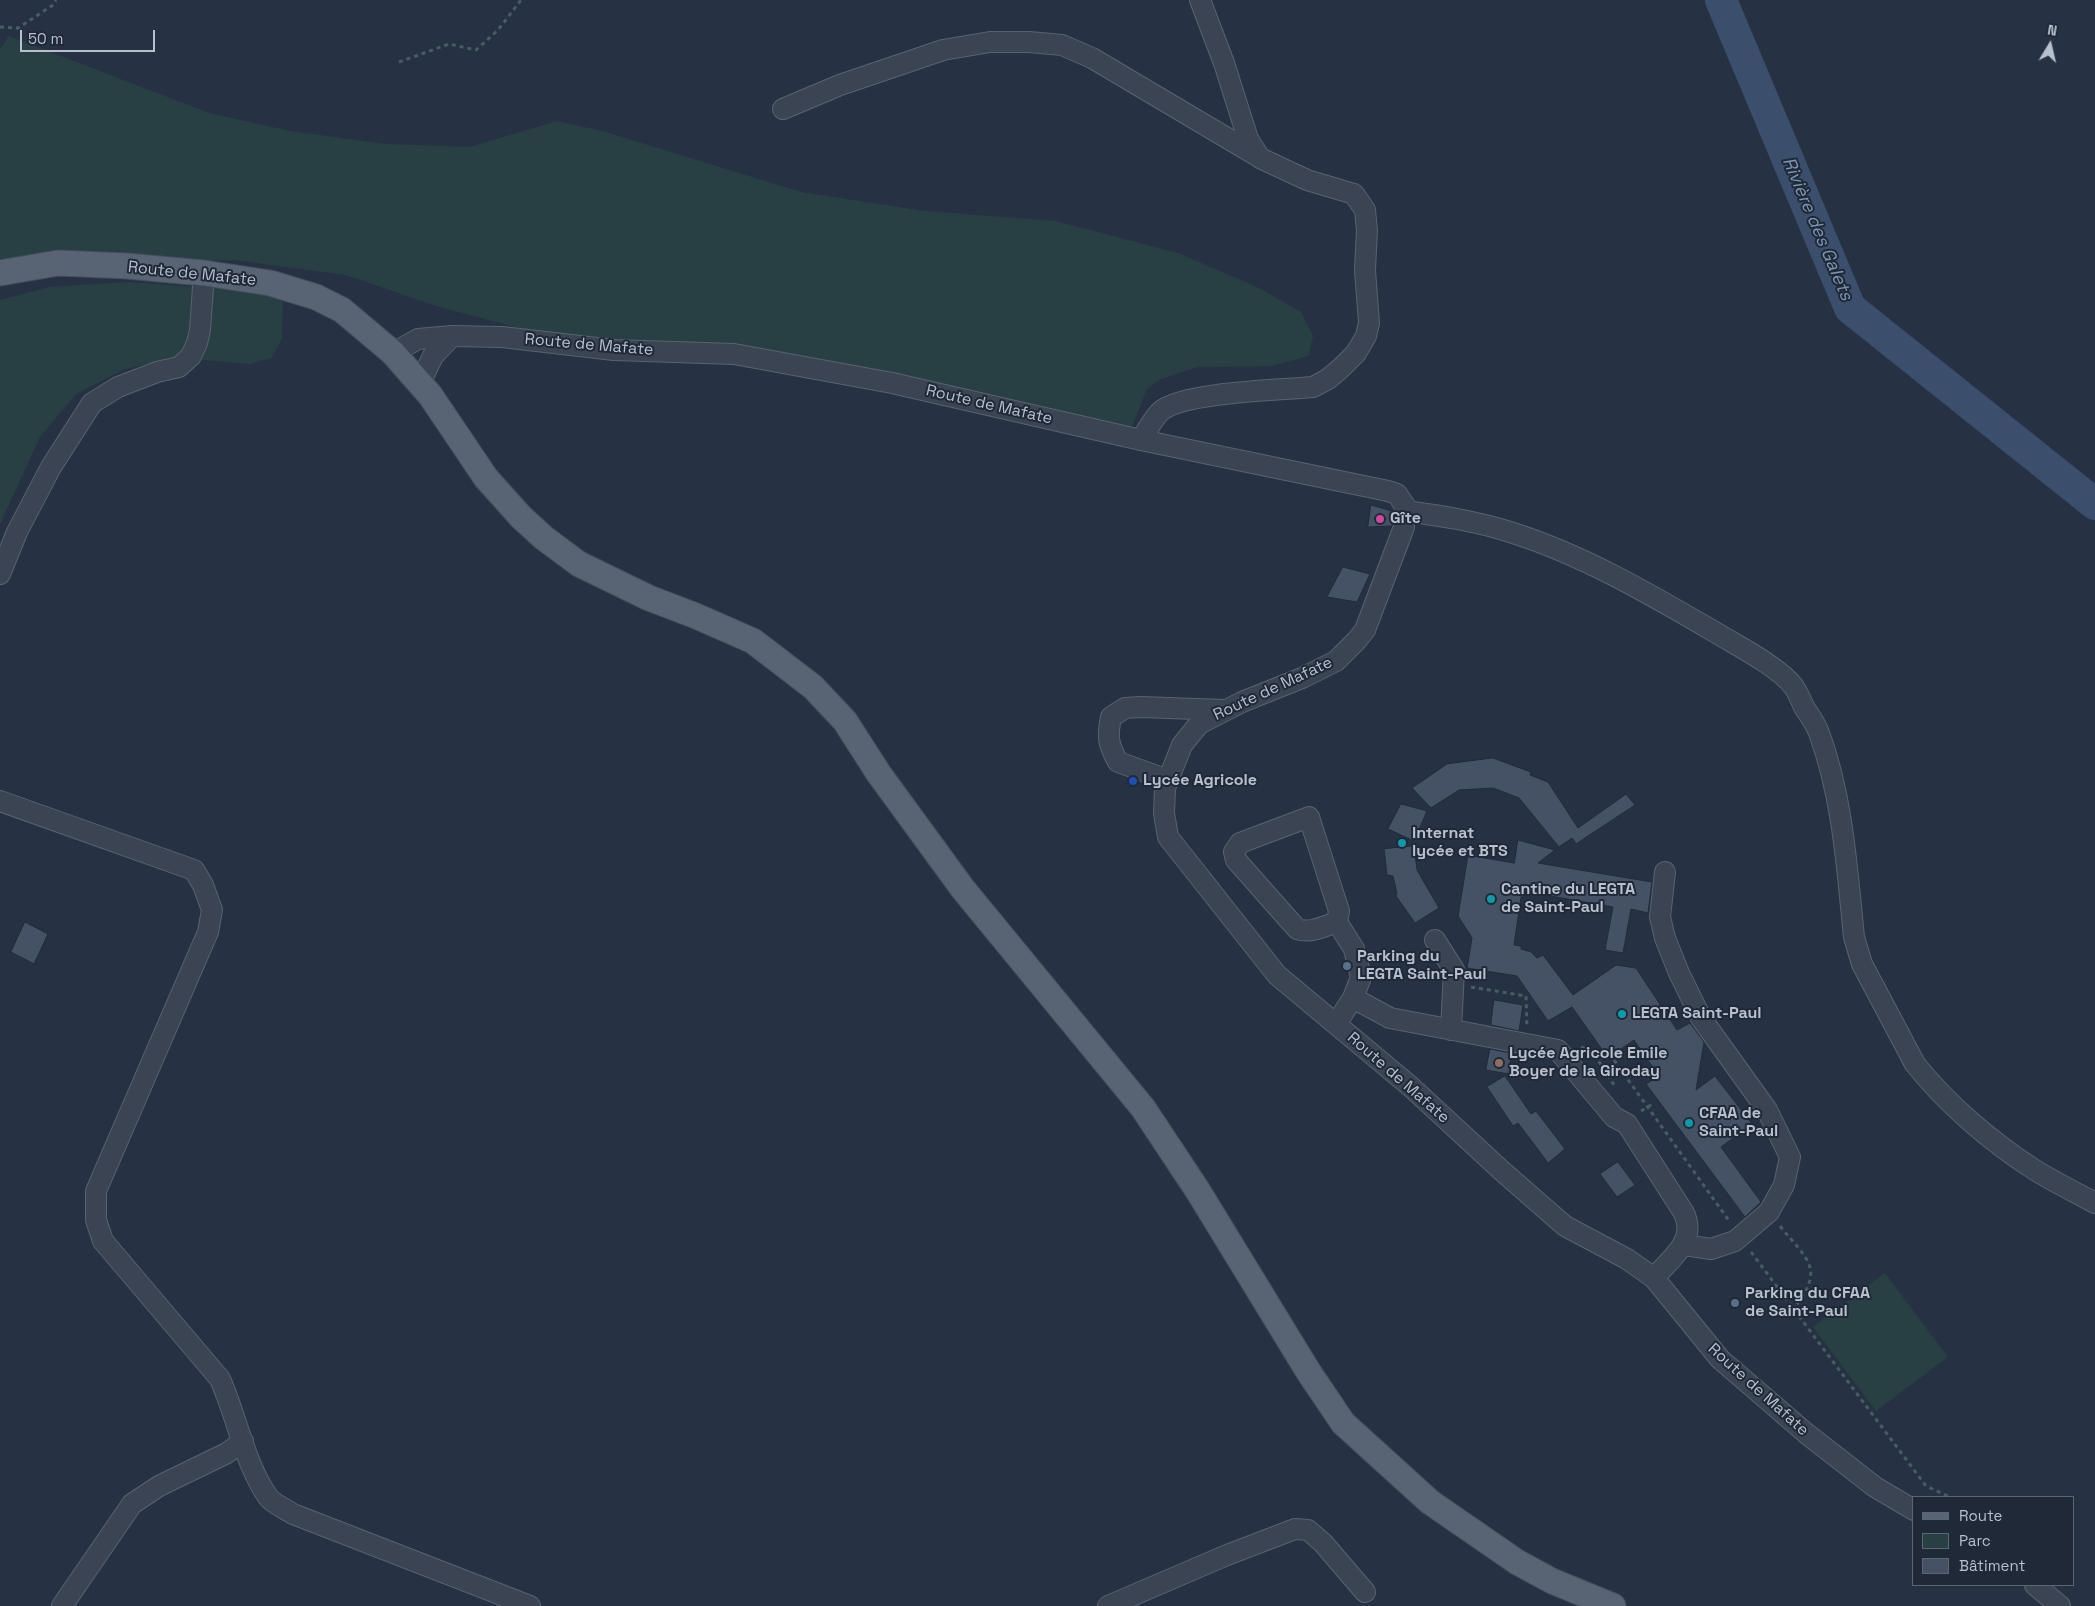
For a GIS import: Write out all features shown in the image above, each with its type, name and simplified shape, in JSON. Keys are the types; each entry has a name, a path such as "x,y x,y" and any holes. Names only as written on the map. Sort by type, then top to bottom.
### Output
{"main road":[{"name":"Route de Mafate","path":"0,273 58,263 127,266 204,273 270,283 316,297 342,310 393,353 420,383 486,478 521,518 544,538 580,564 649,598 696,616 753,642 813,687 845,721 879,774 963,888 1142,1108 1198,1191 1308,1371 1343,1423 1430,1502 1509,1557 1552,1581 1613,1606"}],"street":[{"path":"1200,0 1227,72 1248,139 1260,158"},
{"path":"782,109 849,82 943,50 990,42 1029,42 1062,45 1092,58 1260,158 1307,180 1354,194 1365,210 1368,230 1365,270 1369,315 1366,336 1356,353 1328,379 1313,387 1202,397 1176,402 1160,411 1141,440"},
{"path":"0,574 17,532 51,467 92,403 118,387 157,372 179,367 191,356 200,330 204,273"},
{"path":"420,383 433,356 452,336"},
{"name":"Route de Mafate","path":"393,353 418,339 452,336 502,337 614,350 734,354 892,383 1141,440 1396,494 1403,501 1406,511 1400,538 1364,630 1358,640 1336,661 1199,724 1182,745 1165,788 1164,813 1168,837 1277,975 1410,1086 1564,1226 1627,1259 1654,1278 1720,1359 1814,1440 1875,1486 1912,1509"},
{"path":"1406,511 1458,519 1508,531 1535,540 1651,595 1744,649 1794,686 1819,731 1837,795 1854,937 1860,959 1915,1064 1926,1078 1994,1141 2035,1170 2095,1203"},
{"path":"1168,780 1118,762 1110,746 1109,731 1111,717 1125,708 1140,706 1226,710"},
{"path":"0,801 194,870 203,885 212,910 208,932 96,1191 96,1220 103,1241 220,1379 230,1400 252,1466 269,1498 293,1514 530,1606"},
{"path":"1336,1024 1353,998 1361,977 1354,949 1337,922 1338,911 1309,817 1240,843 1234,852 1236,860 1297,929 1304,931 1312,930 1337,922"},
{"path":"1665,872 1660,917 1665,938 1679,973 1701,1018 1767,1110 1790,1157 1784,1185 1769,1212 1740,1237 1735,1241 1711,1249 1684,1244"},
{"path":"1435,940 1454,970 1451,1030"},
{"path":"1353,998 1390,1018 1558,1050 1614,1117 1627,1124 1689,1223 1688,1235 1684,1244 1654,1278"},
{"path":"62,1606 132,1504 159,1486 227,1453 243,1441"},
{"path":"1108,1606 1227,1555 1295,1529 1308,1530 1323,1543 1364,1592"},
{"path":"2036,1586 2060,1606"}],"path":[{"path":"0,27 18,28 52,5 56,0"},
{"path":"399,62 449,44 476,50 498,30 521,0"},
{"path":"1614,1060 1740,1237 1926,1486 1948,1496"},
{"path":"1769,1212 1810,1264 1811,1277 1806,1292 1794,1308"}],"green space":[{"path":"9,36 209,113 290,131 385,144 470,147 557,121 602,131 801,192 924,211 1056,221 1178,253 1257,287 1301,312 1313,336 1308,356 1272,366 1198,367 1161,379 1147,389 1131,429 635,346 542,334 436,306 346,275 234,260 97,265 0,279 0,49"},
{"path":"128,282 283,293 282,339 271,358 250,364 172,357 123,370 76,394 40,437 0,524 0,300 50,287"},
{"path":"1885,1273 1948,1357 1876,1411 1813,1327"}],"building":[{"name":"Gîte","path":"1371,505 1392,511 1392,526 1368,527"},
{"path":"1343,567 1370,574 1357,602 1327,597"},
{"path":"1493,758 1531,772 1530,775 1548,782 1578,828 1626,794 1635,805 1576,844 1572,838 1559,847 1519,798 1493,788 1459,790 1431,808 1412,788 1447,764"},
{"path":"1401,804 1427,811 1414,841 1388,829"},
{"path":"1518,840 1555,850 1538,863 1652,882 1648,913 1631,909 1623,953 1605,950 1613,907 1522,891 1514,945 1521,946 1521,949 1531,952 1537,958 1543,955 1573,995 1616,965 1636,968 1677,1030 1690,1023 1704,1042 1696,1090 1715,1076 1752,1124 1721,1147 1761,1202 1745,1217 1646,1084 1659,1076 1634,1040 1608,1058 1572,1007 1548,1021 1517,976 1467,968 1472,938 1458,916 1468,855 1514,863"},
{"path":"1414,846 1417,870 1439,908 1415,923 1396,896 1393,876 1387,875 1384,849"},
{"path":"25,922 48,934 34,964 11,952"},
{"path":"1494,1000 1523,1005 1519,1031 1491,1025"},
{"path":"1490,1049 1511,1053 1509,1074 1486,1070"},
{"path":"1505,1076 1531,1114 1536,1111 1565,1149 1548,1163 1518,1123 1513,1126 1487,1087"},
{"path":"1618,1162 1635,1185 1617,1197 1600,1174"}],"waterway":[{"name":"Rivière des Galets","path":"1721,0 1850,308 2095,504"}],"place":[{"name":"Gîte","path":"1380,519"},
{"name":"Lycée Agricole","path":"1133,781"},
{"name":"Internat lycée et BTS","path":"1402,843"},
{"name":"Cantine du LEGTA de Saint-Paul","path":"1491,899"},
{"name":"Parking du LEGTA Saint-Paul","path":"1347,966"},
{"name":"LEGTA Saint-Paul","path":"1622,1014"},
{"name":"Lycée Agricole Emile Boyer de la Giroday","path":"1499,1063"},
{"name":"CFAA de Saint-Paul","path":"1689,1123"},
{"name":"Parking du CFAA de Saint-Paul","path":"1735,1303"}]}
